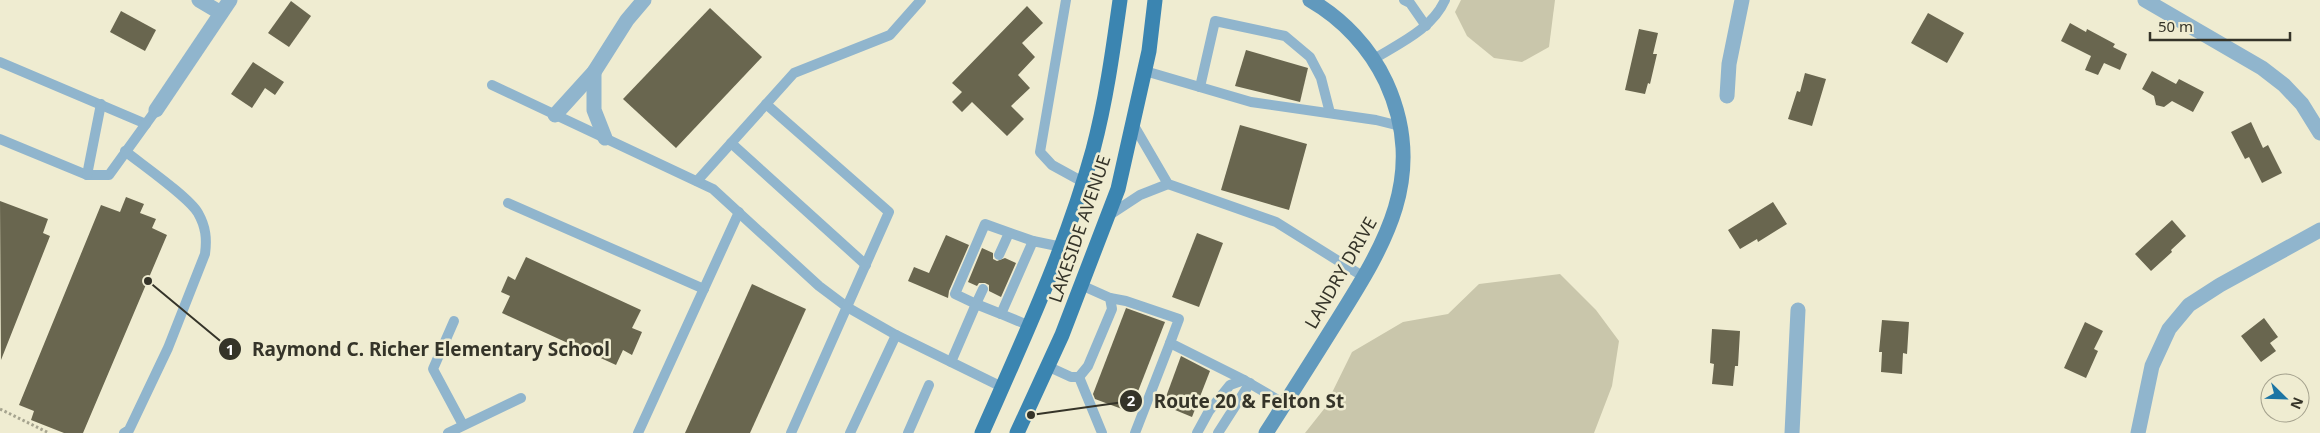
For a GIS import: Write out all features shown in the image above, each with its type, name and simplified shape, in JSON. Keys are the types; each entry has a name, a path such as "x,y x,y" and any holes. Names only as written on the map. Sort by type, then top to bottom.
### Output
{"main road":[{"name":"LAKESIDE AVENUE","path":"982,433 1030,326 1062,246 1083,182 1098,129 1120,0"},
{"name":"LAKESIDE AVENUE","path":"1017,433 1062,335 1108,216 1120,179 1145,71 1153,25 1155,0"}],"street":[{"path":"199,0 221,13"},
{"path":"156,110 230,0"},
{"path":"555,115 594,72 627,20 644,0"},
{"name":"LANDRY DRIVE","path":"1266,433 1364,277 1392,224 1400,194 1403,153 1400,126 1393,100 1374,60 1354,35 1310,0"},
{"path":"1727,96 1729,64 1742,0"},
{"path":"2145,0 2262,68 2284,85 2302,104 2320,133"},
{"path":"594,72 594,110 605,138"},
{"path":"2138,433 2152,366 2169,329 2189,304 2320,230"},
{"path":"1792,433 1798,310"}],"lane":[{"path":"697,181 794,73 890,34 921,0"},
{"path":"1066,0 1040,152 1052,165 1083,182"},
{"path":"1374,60 1426,26 1436,17 1445,0"},
{"path":"1409,1 1426,26"},
{"path":"1200,87 1214,21 1285,36 1310,57 1321,78 1330,113"},
{"path":"0,62 146,124"},
{"path":"1145,71 1251,102 1330,113 1400,126"},
{"path":"492,85 713,189 819,286 847,307 896,335 1002,387"},
{"path":"88,174 101,104"},
{"path":"766,104 889,212 791,433"},
{"path":"0,139 88,174 109,176 156,110"},
{"path":"1133,124 1168,184 1276,222 1364,277"},
{"path":"731,143 866,265"},
{"path":"124,433 129,430 168,348 204,254 207,237 198,212 125,151"},
{"path":"1108,216 1140,195 1168,184"},
{"path":"508,203 704,289"},
{"path":"638,433 739,212"},
{"path":"1030,326 955,294 984,224 1033,241 1062,246"},
{"path":"999,256 1009,233"},
{"path":"1001,314 1033,241"},
{"path":"1081,285 1110,298 1126,301 1179,319 1135,433"},
{"path":"951,362 983,289"},
{"path":"1047,366 1071,377 1078,377 1088,366 1112,309 1110,298"},
{"path":"454,321 433,369 463,425"},
{"path":"850,433 896,335"},
{"path":"1170,343 1247,382 1284,404"},
{"path":"1078,377 1102,433"},
{"path":"1197,433 1209,411 1230,385 1247,382"},
{"path":"1218,433 1247,382"},
{"path":"908,433 929,385"},
{"path":"448,433 521,398"}],"path":[{"path":"0,410 49,433"}],"shaded area":[{"path":"1461,0 1555,0 1549,47 1522,62 1494,58 1467,36 1455,12"},
{"path":"1560,274 1596,310 1619,341 1612,386 1594,433 1305,433 1324,409 1352,352 1403,322 1448,314 1479,284"}],"building":[{"path":"291,1 311,16 289,47 268,33"},
{"path":"1027,6 1043,23 1022,43 1035,57 1018,75 1030,88 1011,106 1024,119 1007,136 972,102 962,112 952,102 962,92 952,83"},
{"path":"710,8 762,57 676,148 623,99"},
{"path":"121,11 156,30 145,51 110,32"},
{"path":"1928,13 1964,33 1947,63 1911,43"},
{"path":"2070,23 2086,32 2087,29 2115,44 2113,47 2127,54 2120,70 2104,63 2098,75 2085,70 2091,56 2061,41"},
{"path":"1639,29 1658,33 1653,54 1657,54 1650,84 1648,83 1645,94 1625,90"},
{"path":"1246,50 1308,68 1300,102 1235,86"},
{"path":"253,62 284,82 275,95 265,88 252,108 231,94"},
{"path":"2152,71 2176,84 2179,79 2204,92 2193,112 2172,101 2164,107 2156,105 2154,96 2142,89"},
{"path":"1805,73 1826,79 1812,126 1788,119 1797,91 1800,92"},
{"path":"2251,122 2263,148 2268,145 2282,173 2262,183 2249,157 2245,159 2231,132"},
{"path":"1240,125 1307,144 1289,210 1221,190"},
{"path":"126,197 144,204 140,213 156,219 152,228 167,235 83,433 64,433 31,420 34,411 19,405 101,205 120,212"},
{"path":"0,201 48,219 43,233 50,236 1,360"},
{"path":"1773,202 1787,224 1758,242 1757,239 1740,249 1728,230"},
{"path":"2172,220 2186,236 2151,271 2135,254"},
{"path":"1197,233 1223,243 1199,307 1172,297"},
{"path":"946,235 969,245 949,291 948,298 908,281 914,267 929,273"},
{"path":"982,248 993,253 993,259 997,261 1005,258 1016,263 1001,297 989,291 989,285 985,283 979,283 977,286 968,282"},
{"path":"526,257 641,310 632,328 642,332 632,355 623,350 616,365 502,313 510,296 501,292 508,276 515,280"},
{"path":"752,284 806,309 750,433 685,433"},
{"path":"1126,308 1165,322 1130,412 1095,399 1093,394"},
{"path":"2264,318 2278,337 2270,343 2276,351 2261,362 2241,336"},
{"path":"1882,320 1909,322 1907,354 1903,353 1902,374 1881,372 1882,352 1879,352"},
{"path":"2085,322 2103,331 2094,349 2098,351 2086,378 2064,368"},
{"path":"1712,329 1740,331 1738,366 1735,366 1733,386 1712,384 1714,364 1710,363"},
{"path":"1181,356 1210,371 1192,417 1163,405"}],"place":[{"name":"Raymond C. Richer Elementary School","path":"148,281"},
{"name":"Route 20 & Felton St","path":"1031,415"}]}
